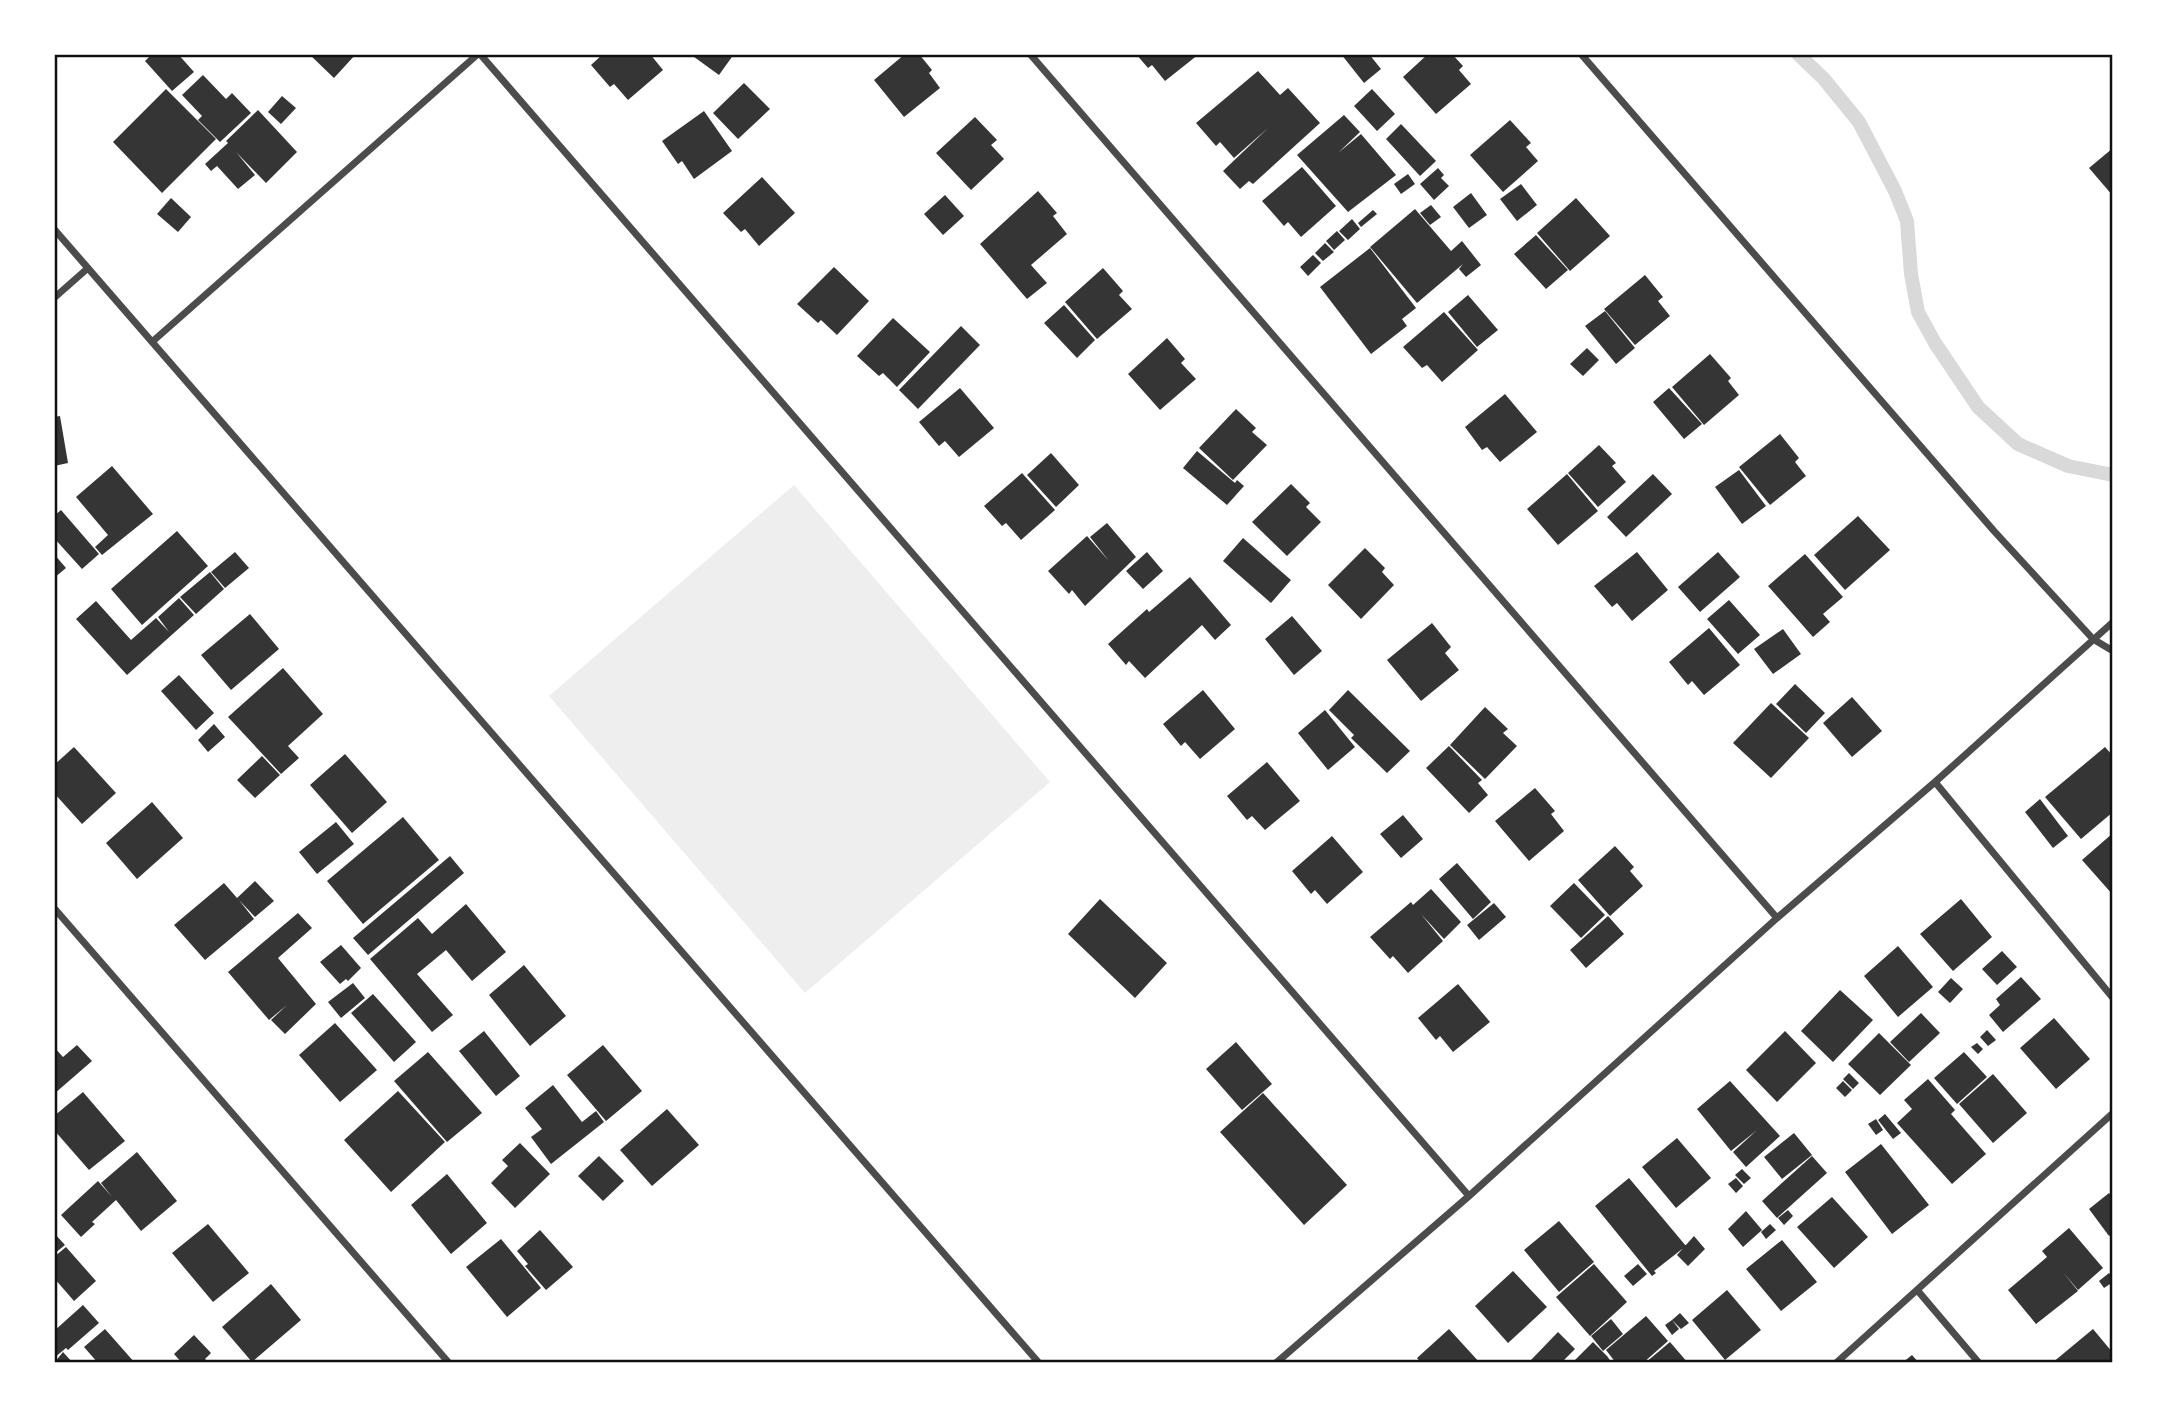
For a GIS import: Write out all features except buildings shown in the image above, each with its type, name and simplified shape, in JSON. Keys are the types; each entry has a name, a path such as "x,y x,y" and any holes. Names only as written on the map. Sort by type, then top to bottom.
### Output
{"street":[{"path":"152,342 479,54 1469,1196"},
{"path":"1030,54 1777,918"},
{"path":"1581,54 1994,531 2093,639 2113,651"},
{"path":"54,229 1038,1363"},
{"path":"54,298 88,268"},
{"path":"1276,1363 1469,1196 1777,918 1935,782 2113,622"},
{"path":"1935,782 2113,999"},
{"path":"54,908 449,1363"},
{"path":"1836,1363 2113,1113"},
{"path":"1918,1291 1979,1363"}],"shaded area":[{"path":"794,485 1050,782 805,993 549,696"}],"waterway":[{"path":"1798,54 1824,79 1859,122 1895,191 1907,221 1911,274 1918,312 1935,343 1978,407 2018,444 2068,466 2113,475"}]}
